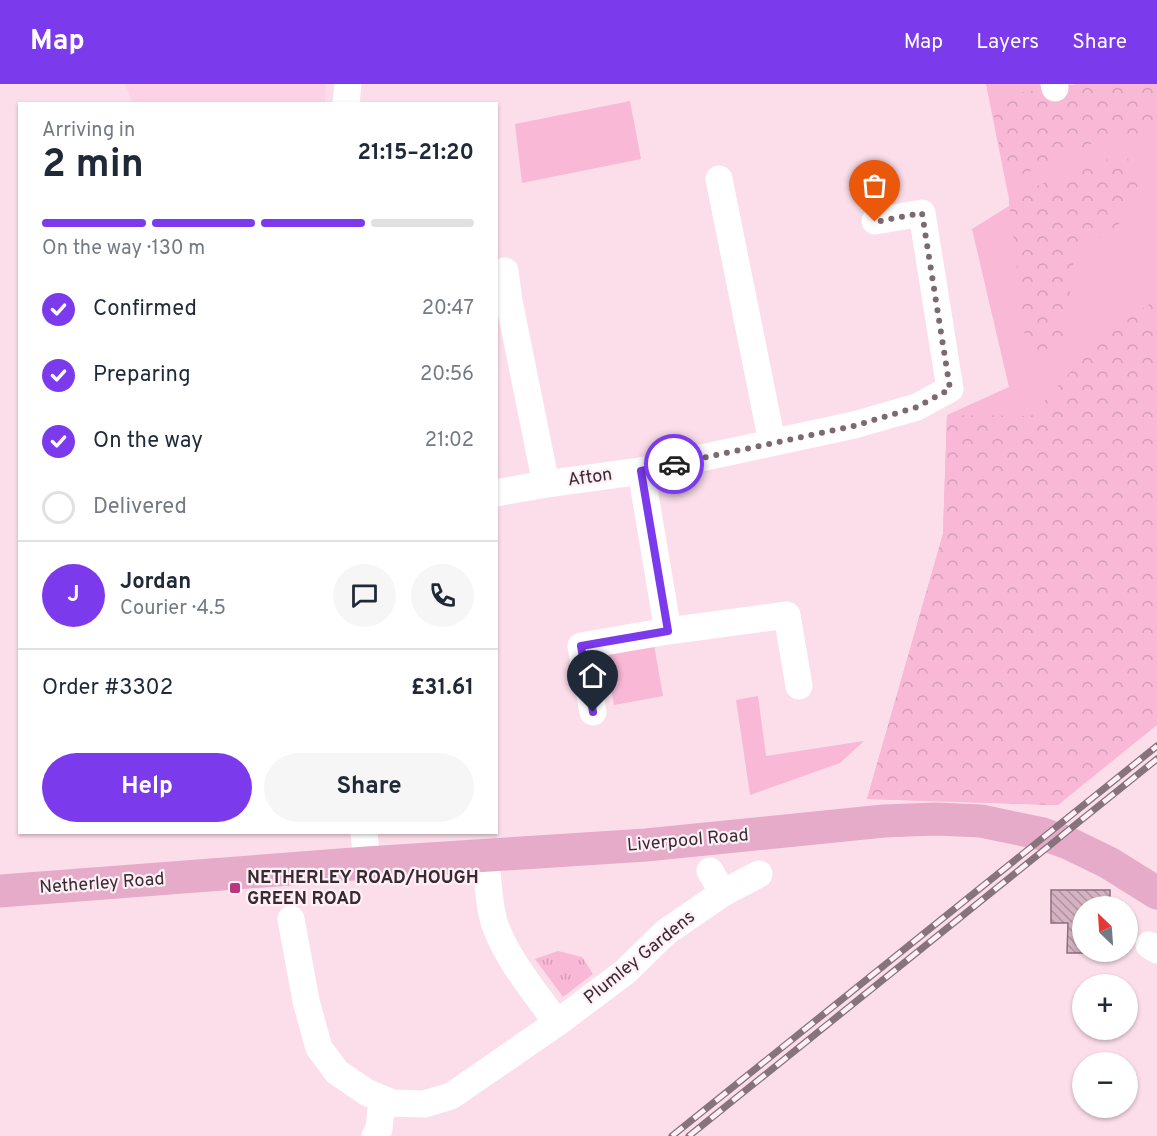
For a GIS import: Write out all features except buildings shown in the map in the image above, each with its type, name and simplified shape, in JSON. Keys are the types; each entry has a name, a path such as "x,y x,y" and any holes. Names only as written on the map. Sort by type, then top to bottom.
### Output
{"main road":[{"name":"Liverpool Road","path":"203,876 365,848 486,856 669,843 936,819 970,820 1021,828 1068,843 1109,863 1157,893"},
{"name":"Netherley Road","path":"0,891 203,876"}],"street":[{"path":"346,102 348,84"},
{"path":"719,179 772,442"},
{"name":"Afton","path":"498,493 641,471 854,426 917,407 950,389 922,213 875,222"},
{"path":"505,271 546,484"},
{"path":"641,471 668,631"},
{"path":"593,712 581,646 668,631 787,615 799,686"},
{"path":"486,856 490,904 495,924 506,948 557,1023"},
{"name":"Plumley Gardens","path":"291,920 306,1001 320,1048 337,1071 366,1092 392,1104 424,1104 451,1095 557,1023 625,972 716,882 759,874"},
{"path":"375,1136 382,1099"}],"shaded area":[{"path":"125,84 326,84 325,102 132,102"}],"green space":[{"path":"986,84 1054,84 1055,87 1081,84 1157,84 1157,725 1058,805 867,799 943,534 947,415 1009,387 972,229 1009,206"},
{"path":"1078,84 1157,84 1157,124 1140,136 1096,142 1006,181 990,97"},
{"path":"630,101 641,159 522,183 515,124"},
{"path":"1126,156 1141,178 1120,223 1074,255 1065,343 1027,355 1009,199 1088,163"},
{"path":"1157,299 1157,722 1058,805 867,799 943,534 947,415 1031,416 1094,346 1124,321"},
{"path":"654,645 663,696 614,705 606,663 607,655"},
{"path":"758,696 766,756 864,741 840,763 750,795 736,700"},
{"path":"558,951 582,957 593,974 563,997 535,959"}],"railway":[{"path":"672,1136 1157,746"},
{"path":"689,1136 1157,759"}],"way so far":[{"path":"674,464 854,426 917,407 950,389 922,213 875,222"}],"place":[{"name":"NETHERLEY ROAD/HOUGH GREEN ROAD","path":"235,888"}],"route":[{"path":"593,712 581,646 668,631 641,471 674,464"}]}
